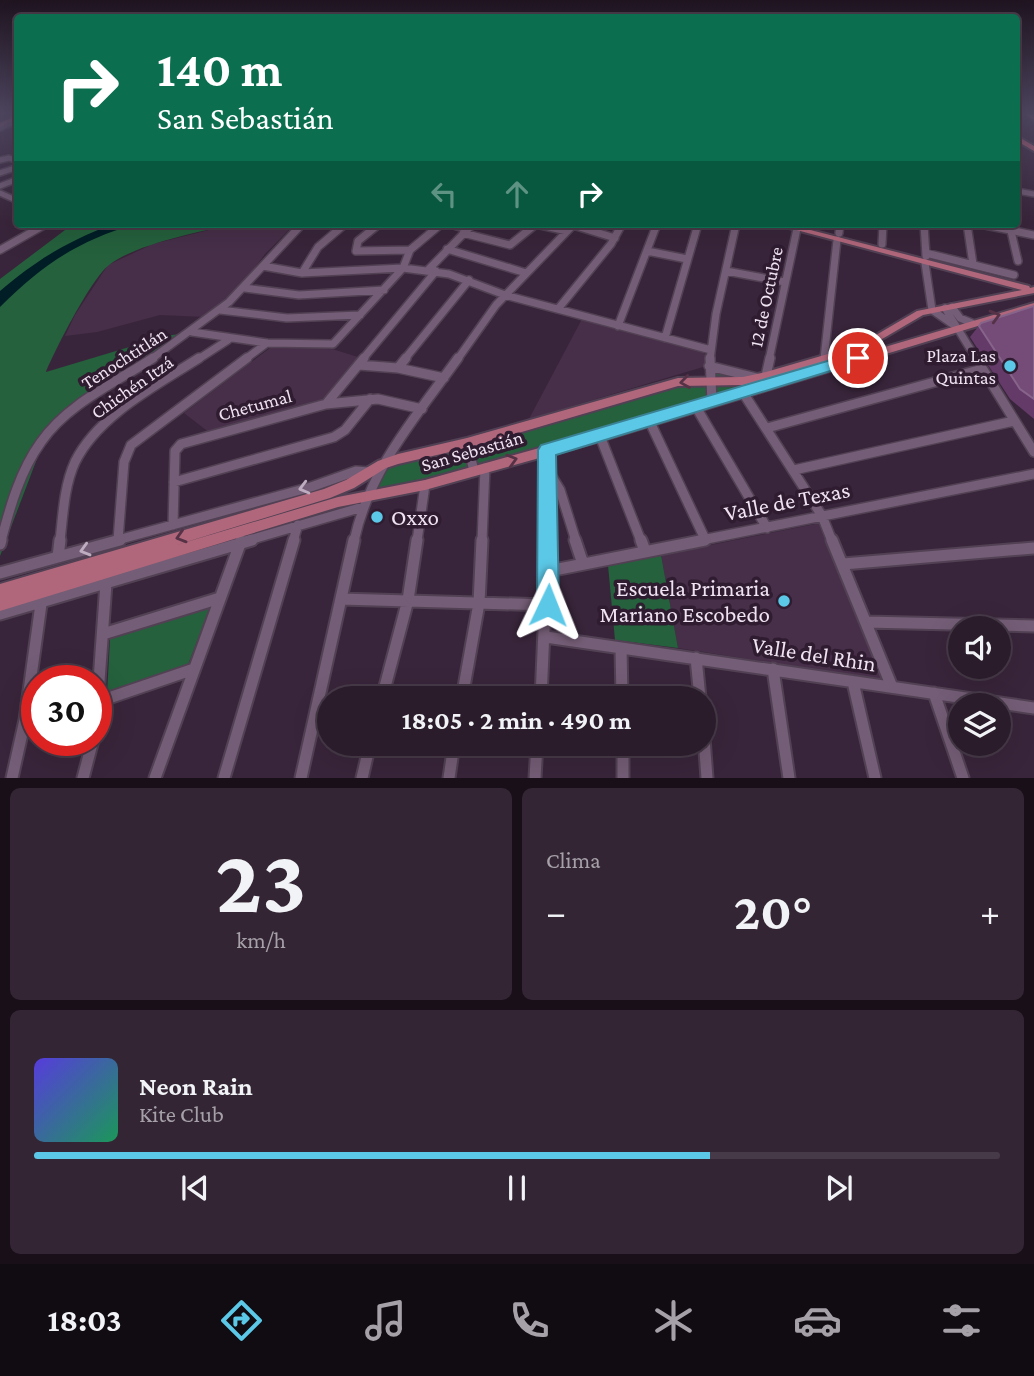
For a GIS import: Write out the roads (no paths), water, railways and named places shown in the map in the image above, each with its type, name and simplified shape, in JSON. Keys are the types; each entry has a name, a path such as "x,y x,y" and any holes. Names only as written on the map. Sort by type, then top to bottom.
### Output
{"main road":[{"path":"812,228 839,232 996,281 1033,288"},
{"path":"839,232 1033,288"},
{"path":"996,281 1002,285 1004,294"},
{"name":"San Sebastián","path":"0,604 326,494 342,488 382,464 467,443 685,381 743,381 763,377 862,347 912,316 1033,288"},
{"name":"San Sebastián","path":"0,591 338,502 364,503 600,436 742,391 1034,306"}],"street":[{"path":"0,193 14,199"},
{"path":"9,197 14,195"},
{"path":"0,250 39,228"},
{"name":"Tenochtitlán","path":"0,544 20,479 49,432 83,404 192,332 220,310 245,288 298,228"},
{"path":"302,273 318,247 340,228"},
{"path":"374,228 358,241 356,251 410,250"},
{"path":"192,332 228,340 333,344 403,268 410,250 436,228"},
{"path":"326,404 447,249 468,229 510,245 531,228"},
{"path":"554,228 567,231"},
{"path":"301,778 364,503 382,464 505,295 570,228"},
{"path":"585,228 615,238"},
{"path":"558,309 615,238 620,228"},
{"path":"618,326 656,228"},
{"path":"665,338 697,228"},
{"path":"712,402 708,380 711,350 735,228"},
{"name":"12 de Octubre","path":"763,377 798,228"},
{"path":"882,244 883,228"},
{"path":"924,228 932,310 957,328"},
{"path":"968,228 974,264"},
{"path":"1010,228 1018,261"},
{"path":"1013,228 1034,234"},
{"path":"824,359 839,232"},
{"path":"447,249 526,273"},
{"path":"647,251 687,259"},
{"path":"926,257 974,264 1014,275"},
{"path":"262,266 302,273 403,268 432,271 469,280 505,295 711,350"},
{"path":"726,271 785,282"},
{"path":"398,368 469,280"},
{"path":"245,288 299,295 384,290"},
{"path":"948,308 960,318 972,323"},
{"path":"948,308 957,328 1034,452"},
{"path":"220,310 286,318 360,315"},
{"name":"Chichén Itzá","path":"58,557 71,474 77,457 90,437 125,409 228,340"},
{"path":"118,540 124,462 131,445 267,343"},
{"path":"359,365 398,368 444,378"},
{"path":"709,366 763,377"},
{"path":"767,428 982,369"},
{"path":"742,391 822,516 892,687"},
{"path":"174,482 334,437 345,430 370,399"},
{"name":"Chetumal","path":"173,525 175,451 181,444 326,404 370,399 391,400 422,409"},
{"path":"696,407 767,528"},
{"path":"649,420 705,539"},
{"path":"794,470 1014,421"},
{"path":"600,436 645,551"},
{"path":"464,686 479,603 480,470 467,443"},
{"path":"542,686 549,571 547,450"},
{"name":"San Sebastián","path":"0,573 311,487 356,471 369,471"},
{"path":"549,472 560,490 583,564"},
{"name":"Valle de Texas","path":"549,571 1034,474"},
{"path":"385,686 408,600 425,485"},
{"name":"San Sebastián","path":"0,614 41,604 364,503"},
{"path":"222,547 206,536 211,521 224,511"},
{"path":"224,778 298,525"},
{"path":"155,778 241,541"},
{"path":"842,564 1034,548"},
{"path":"102,665 106,583"},
{"path":"103,634 220,598"},
{"path":"341,599 548,605"},
{"path":"12,778 21,744 41,604"},
{"path":"866,622 1034,626"},
{"name":"Valle del Rhin","path":"546,637 1034,708"},
{"path":"621,648 622,686"},
{"path":"696,658 699,686"},
{"path":"112,697 194,669"},
{"path":"773,669 789,778"},
{"path":"853,681 875,778"},
{"path":"934,693 963,778"},
{"path":"83,778 89,756"},
{"path":"362,778 367,756"},
{"path":"449,778 452,756"},
{"path":"535,778 536,756"},
{"path":"623,756 623,778"},
{"path":"705,756 707,778"}],"water":[{"path":"104,228 123,228 79,246 46,266 0,307 0,291 53,252"}],"place":[{"name":"Plaza Las Quintas","path":"1010,366"},
{"name":"Oxxo","path":"377,517"},
{"name":"Escuela Primaria Mariano Escobedo","path":"784,601"}]}
